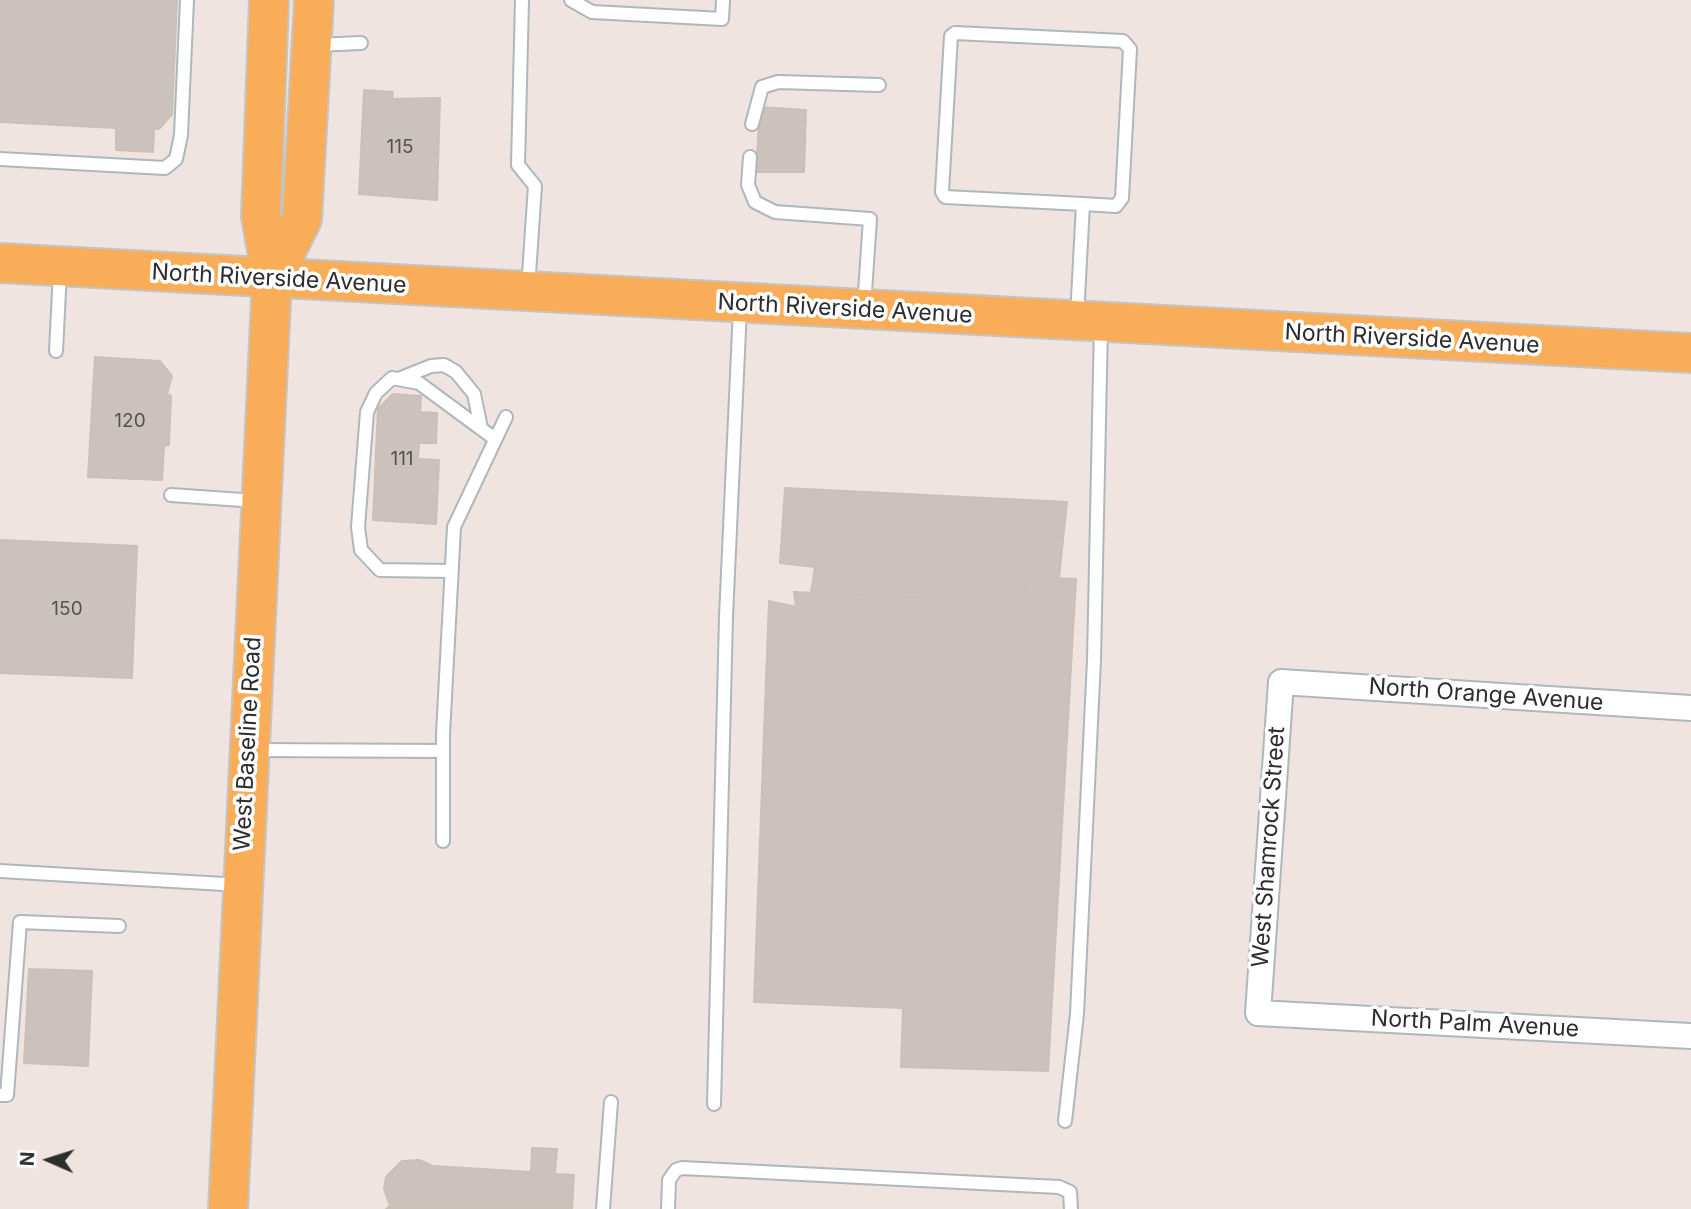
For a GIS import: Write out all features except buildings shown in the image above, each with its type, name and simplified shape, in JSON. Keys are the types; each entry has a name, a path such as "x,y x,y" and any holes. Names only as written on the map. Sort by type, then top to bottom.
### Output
{"main road":[{"path":"269,0 261,216 272,279"},
{"path":"272,279 302,219 314,0"},
{"name":"North Riverside Avenue","path":"0,263 1691,353"},
{"name":"West Baseline Road","path":"228,1209 241,885 272,279"}],"street":[{"name":"North Orange Avenue","path":"1281,682 1691,708"},
{"name":"West Shamrock Street","path":"1258,1013 1281,682"},
{"name":"North Palm Avenue","path":"1258,1013 1691,1035"}],"lane":[{"path":"0,159 165,168 176,159 181,135 187,0"},
{"path":"522,0 518,165 535,186 527,293"},
{"path":"572,0 592,12 722,19 723,0"},
{"path":"955,33 1124,41 1130,49 1122,198 1116,205 1083,204 945,197 942,192 951,36 955,33"},
{"path":"311,45 361,43"},
{"path":"752,124 761,87 778,82 879,85"},
{"path":"750,157 748,185 755,202 775,212 870,219 863,310"},
{"path":"1065,1121 1077,1014 1094,660 1089,322 1083,204"},
{"path":"56,351 60,266"},
{"path":"714,1104 726,617 740,304"},
{"path":"398,379 431,366 444,365 456,372 474,394 481,428"},
{"path":"452,571 380,570 361,550 358,527 368,412 376,393 392,378 419,383 495,439"},
{"path":"443,841 443,751 454,527 506,417"},
{"path":"171,495 260,501"},
{"path":"249,750 443,751"},
{"path":"0,871 241,885"},
{"path":"0,1095 8,1095 20,922 119,926"},
{"path":"603,1209 611,1102"},
{"path":"668,1209 669,1180 676,1170 682,1168 1059,1187 1070,1192 1071,1209"}]}
